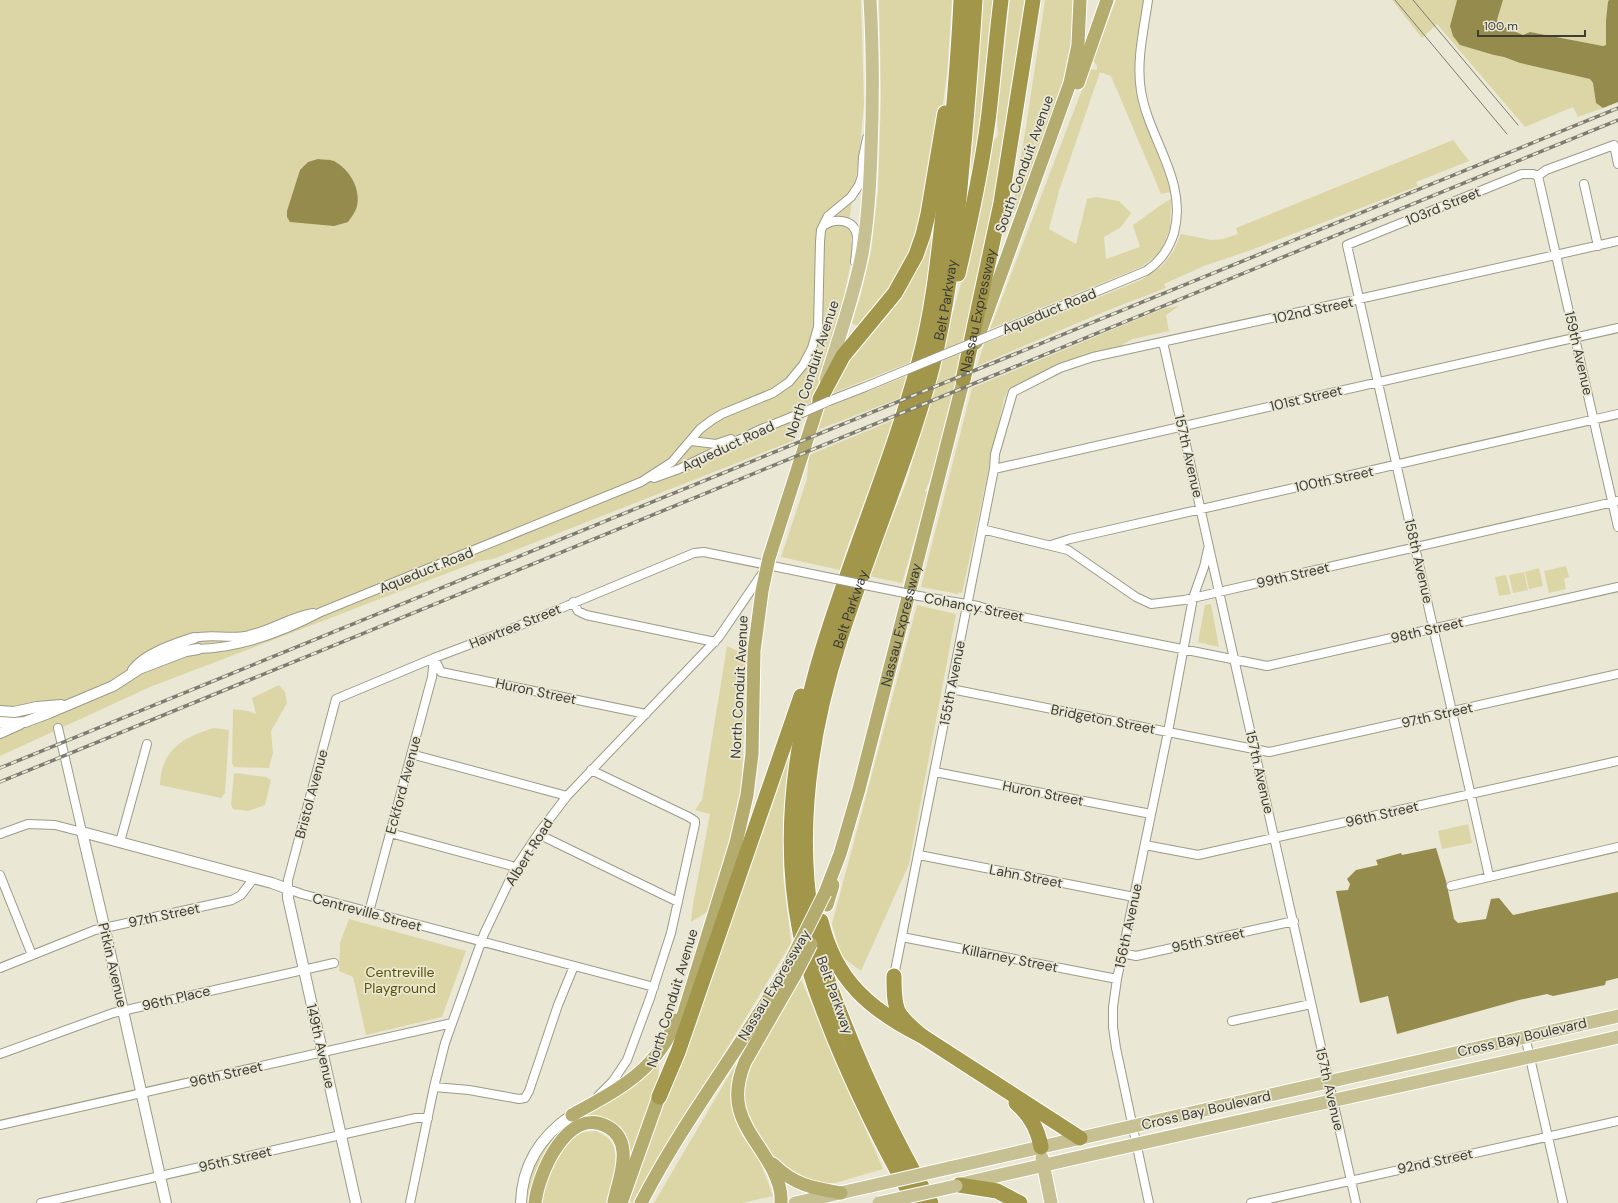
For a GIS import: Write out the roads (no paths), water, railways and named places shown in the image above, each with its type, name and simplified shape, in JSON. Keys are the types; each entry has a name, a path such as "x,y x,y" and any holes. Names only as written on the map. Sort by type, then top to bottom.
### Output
{"highway":[{"name":"Belt Parkway","path":"915,1203 893,1164 856,1089 824,1012 804,952 795,905 791,836 794,781 806,712 828,632 907,404 924,343 936,275 943,220 960,27 961,0"},
{"name":"Belt Parkway","path":"932,1203 911,1167 880,1105 852,1043 825,972 814,930 808,887 805,837 807,788 815,738 826,688 838,645 913,432 932,371 940,332 949,281 958,204 968,102 975,0"},
{"path":"940,332 958,274 980,173 991,101 1001,0"},
{"name":"Nassau Expressway","path":"641,1203 680,1133 760,1013 792,969 826,899 857,795 963,380 1001,203 1033,0"},
{"name":"South Conduit Avenue","path":"963,380 1062,108 1073,71 1080,32 1080,0"},
{"path":"1040,166 1062,124 1108,0"},
{"path":"824,400 847,350 895,292 912,264 920,246 928,214 960,27"},
{"name":"North Conduit Avenue","path":"621,1203 659,1097 696,968 734,848 748,789 752,754 756,631 767,565 824,400"},
{"path":"659,1097 681,1044 802,692 828,632"},
{"path":"815,738 812,843 814,875 819,914 827,941 840,969 854,988 869,1003 1080,1138"},
{"path":"572,1115 629,1082 651,1062 669,1037 696,968"},
{"path":"781,1203 782,1194 777,1179 762,1152 749,1133 741,1116 738,1096 739,1082 743,1069 792,969"},
{"path":"869,1003 877,1003 884,999 894,976"},
{"path":"894,976 894,998 897,1010 904,1020 922,1036"},
{"path":"993,1082 1028,1115 1037,1131 1041,1147"},
{"path":"534,1203 542,1173 557,1147 573,1129 585,1124 593,1123 609,1127 619,1138 623,1147 623,1160 614,1203"},
{"path":"762,1152 784,1175 795,1181 806,1186 841,1193"},
{"path":"893,1164 910,1203"},
{"path":"911,1167 937,1203"},
{"path":"958,1185 997,1191 1020,1203"}],"main road":[{"name":"North Conduit Avenue","path":"824,400 853,292 862,253 866,226 873,110 873,57 870,0"},
{"name":"Cross Bay Boulevard","path":"800,1202 1618,1016"},
{"name":"Cross Bay Boulevard","path":"879,1203 1223,1124 1530,1058 1618,1037"},
{"path":"1223,1124 1230,1116 1316,1096 1329,1082"},
{"path":"1041,1147 1051,1203"}],"street":[{"name":"Aqueduct Road","path":"0,722 25,722 60,709 69,703 113,686 139,669 186,651 230,646 249,642 303,621 321,612 641,482 679,469 758,430 804,412 824,400 865,387 1146,271 1159,261 1171,242 1177,215 1177,195 1170,171 1145,107 1141,89 1140,64 1148,0"},
{"name":"Aqueduct Road","path":"641,482 672,462 700,429 717,417 768,395 784,386 799,371 807,360 815,341 819,319 820,242 823,226 828,216 851,197 859,184 862,176 863,157 873,110"},
{"path":"1539,177 1546,170 1614,145 1618,164"},
{"name":"103rd Street","path":"1347,245 1522,174 1539,177"},
{"name":"159th Avenue","path":"1539,177 1594,420 1615,502 1618,527"},
{"path":"1584,184 1598,246"},
{"path":"823,226 833,221 842,220 849,223 855,231 857,237 853,292"},
{"name":"102nd Street","path":"1013,392 1060,368 1093,357 1618,241"},
{"name":"158th Avenue","path":"1347,245 1416,546 1489,876"},
{"name":"101st Street","path":"994,469 1618,328"},
{"name":"157th Avenue","path":"1164,342 1208,546 1235,659 1356,1203"},
{"name":"155th Avenue","path":"894,976 994,469 995,454 1013,392"},
{"name":"100th Street","path":"1051,545 1070,539 1201,508 1618,414"},
{"path":"691,441 716,444 758,430"},
{"name":"99th Street","path":"982,529 1068,550 1136,597 1151,604 1177,602 1416,546 1615,502"},
{"path":"1183,649 1194,598 1204,567 1208,546"},
{"name":"Cohancy Street","path":"694,553 704,552 1235,659"},
{"name":"Hawtree Street","path":"336,700 434,658 516,627 573,602 694,553"},
{"name":"Albert Road","path":"410,1203 434,1087 452,1023 482,942 516,867 538,834 567,796 715,642 732,619 767,565"},
{"name":"98th Street","path":"1235,659 1267,666 1618,587"},
{"path":"573,602 578,611 586,615 715,642"},
{"name":"Aqueduct Road","path":"127,676 136,665 144,659 194,638 203,636 230,637 248,635 301,615 321,612"},
{"name":"156th Avenue","path":"1149,1203 1132,1127 1114,1031 1113,1007 1122,953 1168,732 1183,649"},
{"name":"Huron Street","path":"434,658 441,672 646,714"},
{"name":"Eckford Avenue","path":"369,912 432,677 434,658"},
{"name":"97th Street","path":"1255,749 1268,752 1618,674"},
{"name":"Bridgeton Street","path":"951,689 1255,749"},
{"name":"Bristol Avenue","path":"288,889 288,880 336,700"},
{"name":"Aqueduct Road","path":"0,711 14,712 37,707 69,703"},
{"path":"0,733 25,722"},
{"name":"Pitkin Avenue","path":"58,728 166,1203"},
{"path":"120,842 146,744"},
{"path":"412,754 567,796"},
{"name":"96th Street","path":"1145,845 1198,855 1618,761"},
{"name":"North Conduit Avenue","path":"521,1203 524,1179 534,1153 553,1129 600,1095 623,1067 630,1052 654,987 671,933 695,827 695,821 689,817 591,770"},
{"name":"Huron Street","path":"935,772 1151,814"},
{"path":"0,834 28,824 42,823 82,832"},
{"name":"Centreville Street","path":"82,832 254,878 302,894 654,987"},
{"path":"390,833 516,867"},
{"path":"538,834 678,902"},
{"path":"1451,886 1618,847"},
{"name":"Lahn Street","path":"919,855 1134,897"},
{"path":"0,875 32,955"},
{"name":"97th Street","path":"0,968 95,930 232,900 241,895 254,878"},
{"name":"149th Avenue","path":"288,889 288,898 356,1203"},
{"name":"95th Street","path":"1122,953 1136,956 1294,921"},
{"name":"Killarney Street","path":"902,937 1117,979"},
{"name":"96th Place","path":"0,1054 123,1010 334,963"},
{"path":"434,1087 469,1090 519,1099 525,1098 529,1091 558,1005 574,966"},
{"path":"1232,1021 1311,1004"},
{"name":"96th Street","path":"0,1125 452,1023"},
{"path":"1525,1036 1563,1203"},
{"name":"95th Street","path":"42,1203 341,1134 421,1117 428,1118"},
{"name":"92nd Street","path":"1252,1203 1618,1120"}],"tram line":[{"path":"1395,0 1507,134"},
{"path":"1413,0 1518,125"}],"railway":[{"path":"0,768 1618,108"},
{"path":"0,782 1618,120"}],"park label":[{"name":"Centreville Playground","path":"400,980"}]}
